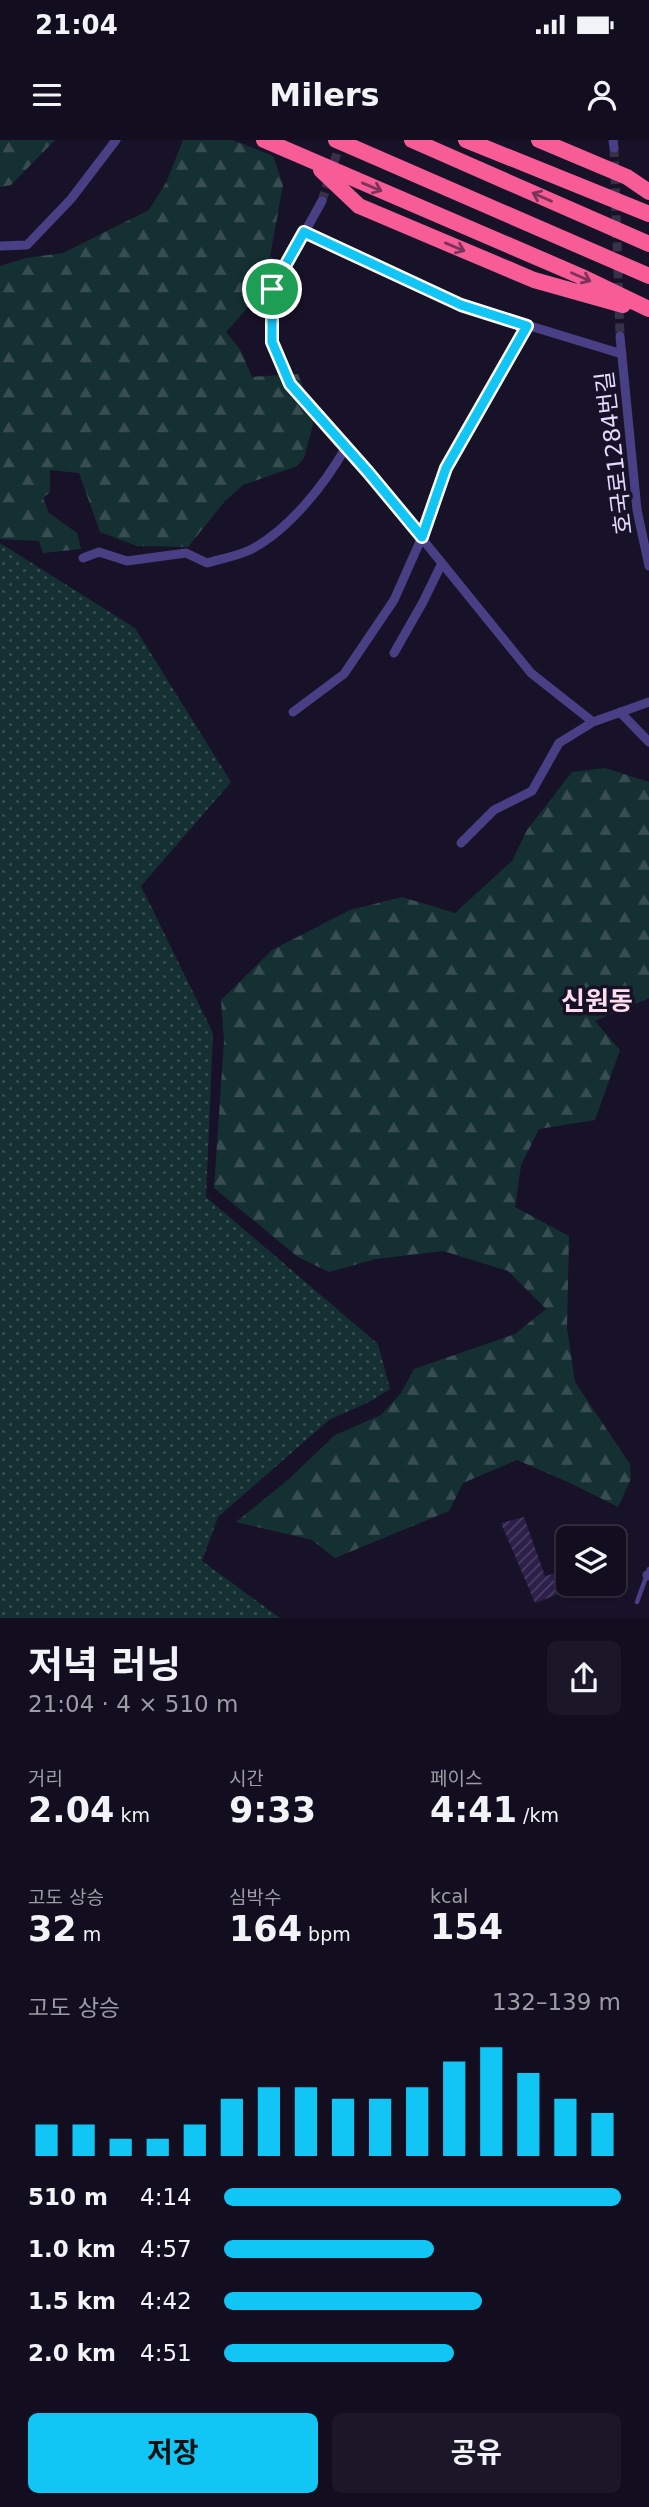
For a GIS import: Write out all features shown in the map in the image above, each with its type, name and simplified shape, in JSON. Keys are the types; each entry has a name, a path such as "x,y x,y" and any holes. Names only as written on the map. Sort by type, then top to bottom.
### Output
{"highway":[{"path":"264,140 580,276 649,311"},
{"path":"336,140 649,276"},
{"path":"412,140 649,244"},
{"path":"466,140 649,214"},
{"path":"539,140 627,177 649,192"}],"street":[{"path":"0,246 27,245 71,199 116,140"},
{"path":"322,201 272,289 272,342 290,384 422,537 531,673 593,722"},
{"path":"304,232 461,305 622,354"},
{"path":"293,712 344,674 394,600 422,537 446,468 527,326"},
{"name":"호국로1284번길","path":"620,336 637,510 649,566"},
{"path":"83,558 99,552 127,561 186,553 207,563 249,551 284,526 330,475 346,447"},
{"path":"394,653 442,563"},
{"path":"461,843 494,810 532,791 559,743 593,722 649,702"},
{"path":"620,712 649,742"}],"lane":[{"path":"637,1602 648,1573"}],"green space":[{"path":"0,140 55,140 11,185 0,187"},
{"path":"183,140 232,140 273,156 283,185 270,256 289,270 279,303 250,305 226,332 240,349 252,377 298,374 315,417 304,458 297,466 243,485 225,501 188,547 137,546 100,532 79,473 50,470 50,492 43,498 49,513 77,533 81,549 43,553 39,541 0,539 0,266 26,258 63,253 149,210 167,181"},
{"path":"0,543 135,628 231,782 141,886 213,1033 206,1197 378,1344 390,1389 329,1420 218,1517 202,1561 280,1618 0,1618"},
{"path":"605,768 649,782 649,998 595,1021 620,1050 595,1120 539,1129 521,1165 515,1207 569,1236 567,1328 575,1382 630,1464 631,1479 618,1507 517,1460 463,1483 449,1511 335,1558 312,1540 236,1522 289,1479 335,1435 381,1415 401,1393 414,1369 515,1334 546,1309 508,1271 443,1251 376,1259 329,1272 298,1257 214,1188 224,1041 221,1000 272,950 350,910 402,897 455,913 512,861 527,830 572,772"}],"building":[{"path":"524,1517 545,1576 556,1573 556,1595 535,1603 501,1523"}],"tunnel":[{"path":"322,201 341,140"},
{"path":"614,148 620,336"}],"district":[{"name":"신원동","path":"597,1001"}],"route":[{"path":"304,232 461,305 527,326 446,468 422,537 290,384 272,342 272,289 304,232"}]}
